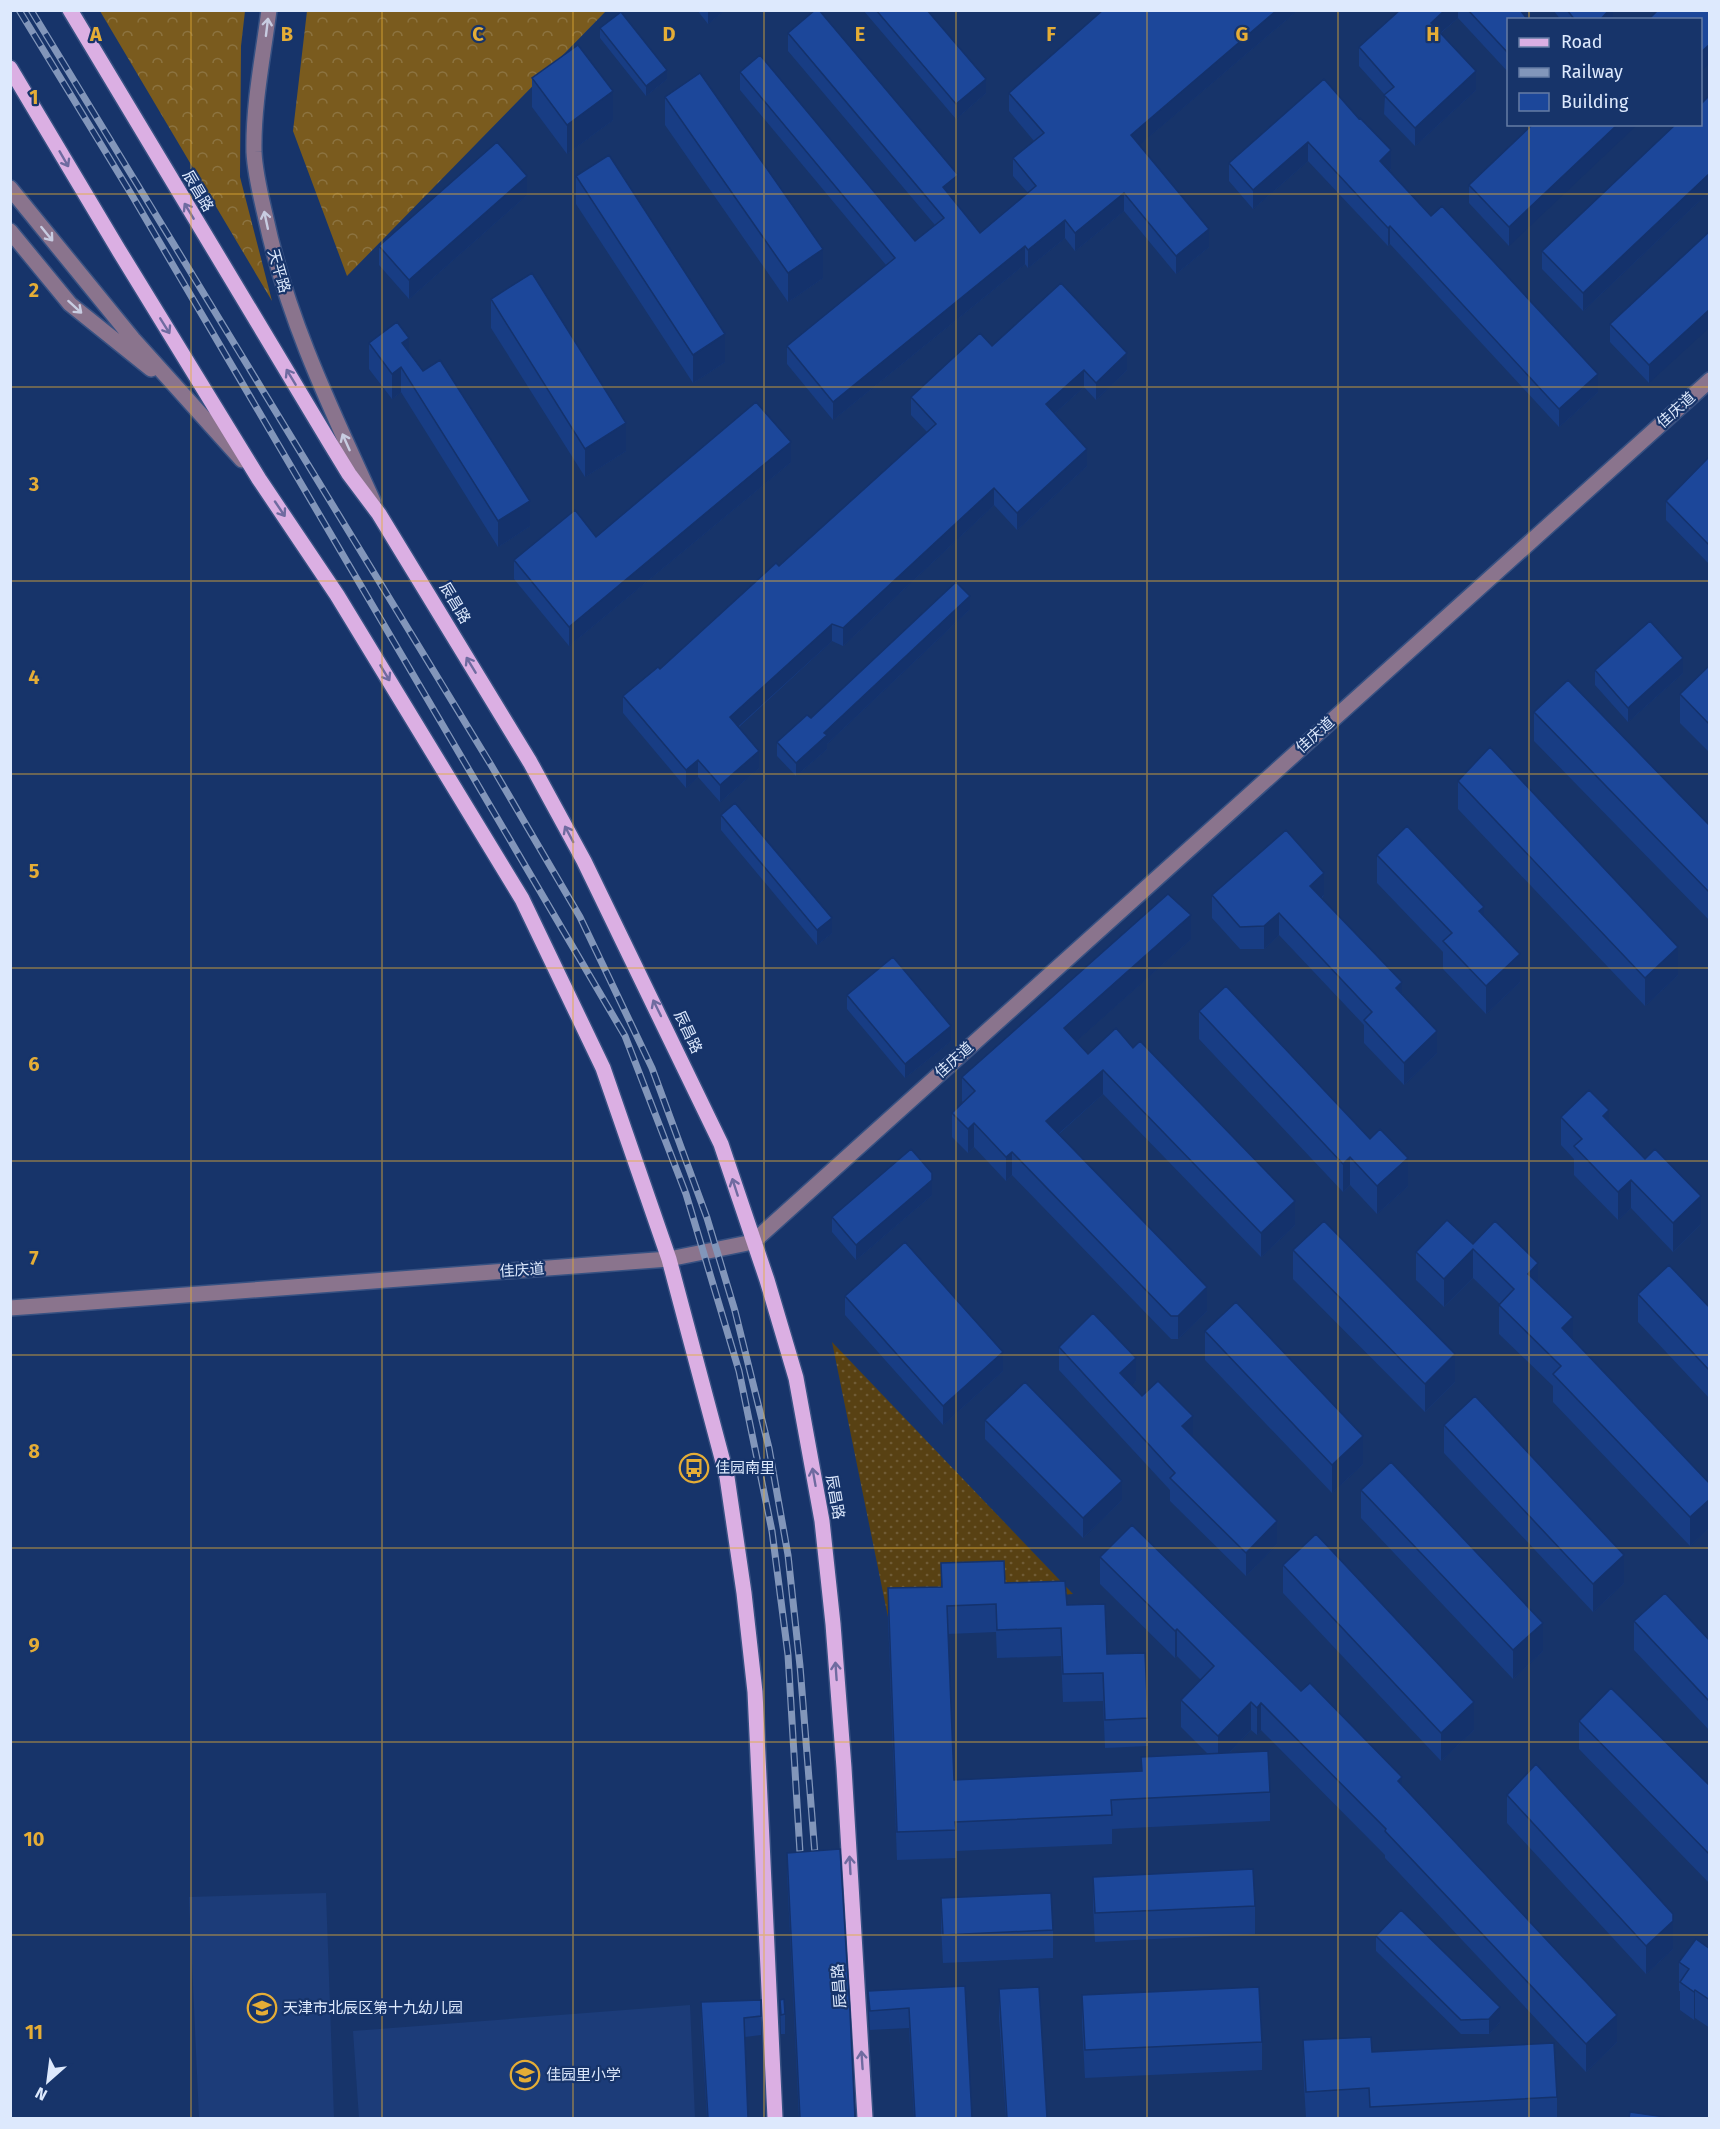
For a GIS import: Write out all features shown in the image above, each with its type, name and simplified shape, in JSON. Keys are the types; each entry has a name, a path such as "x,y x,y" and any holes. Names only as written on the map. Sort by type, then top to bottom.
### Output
{"main road":[{"name":"辰昌路","path":"70,10 113,86 349,474 379,514 530,762 584,861 721,1144 767,1280 796,1378 822,1521 833,1624 843,1757 865,2118"},
{"path":"10,68 117,249 259,479 338,595 522,899 603,1068 669,1259 727,1477 744,1593 755,1692 775,2118"},
{"path":"10,75 35,109"}],"street":[{"name":"天平路","path":"269,10 255,120 254,153 273,256 303,343 379,514"},
{"path":"10,188 133,339 195,405 259,479"},
{"path":"10,231 70,304 195,405"},
{"name":"佳庆道","path":"10,1308 669,1259 753,1242 1710,380"}],"shaded area":[{"path":"832,1342 1073,1594 1004,1600 888,1617"},
{"name":"天津市北辰区第十九幼儿园","path":"326,1893 334,2118 199,2118 189,1897"},
{"name":"佳园里小学","path":"690,2005 695,2118 359,2118 353,2031"}],"green space":[{"path":"100,11 245,11 241,46 240,177 272,301"},
{"path":"307,11 606,11 347,276 293,131"}],"building":[{"path":"815,10 819,10 958,175 943,187 980,233 1036,186 1013,158 1044,133 1009,93 1103,10 1277,10 1131,135 1209,229 1176,256 1124,193 1075,233 1065,220 1028,250 1025,246 833,402 787,346 895,258 740,72 760,55 915,241 944,218 788,33"},
{"path":"876,10 927,10 986,79 956,104"},
{"path":"1400,10 1445,10 1431,23 1476,71 1415,128 1384,95 1394,87 1359,47"},
{"path":"1468,10 1520,10 1526,18 1507,18 1507,52"},
{"path":"1567,10 1609,10 1602,18 1573,18"},
{"path":"1658,10 1710,10 1710,44 1702,51 1702,18 1650,18"},
{"path":"621,12 667,70 646,86 600,28"},
{"path":"578,45 613,91 567,125 532,78"},
{"path":"700,73 823,249 788,273 665,97"},
{"path":"1324,79 1359,119 1391,150 1380,161 1431,216 1442,206 1598,374 1559,409 1390,226 1388,228 1308,142 1253,190 1229,163"},
{"path":"1710,95 1710,173 1583,293 1542,251 1674,126 1702,126 1702,103"},
{"path":"1531,126 1616,126 1509,227 1469,185"},
{"path":"497,142 527,176 409,280 379,246"},
{"path":"609,155 725,334 693,355 576,176"},
{"path":"1710,231 1710,309 1649,365 1610,324"},
{"path":"532,273 626,423 585,449 491,299"},
{"path":"1061,283 1127,353 1096,383 1084,370 1046,404 1087,449 1017,513 994,488 843,628 832,624 730,717 759,751 720,785 698,760 686,770 623,696 658,667 660,669 776,563 779,566 936,424 911,397 980,333 992,346"},
{"path":"397,322 409,338 402,343 423,371 440,360 530,501 498,521 401,367 392,374 369,343"},
{"path":"756,402 791,442 569,627 514,560 575,510 596,537"},
{"path":"1710,456 1710,546 1666,501"},
{"path":"956,582 970,596 824,733 827,735 796,763 777,742 807,715 811,718"},
{"path":"1650,621 1683,658 1628,708 1595,670"},
{"path":"1710,666 1710,725 1680,694"},
{"path":"1568,680 1710,826 1710,893 1534,712"},
{"path":"1490,747 1678,947 1645,978 1458,781"},
{"path":"735,803 832,918 817,930 721,815"},
{"path":"1407,826 1484,907 1479,911 1520,954 1486,986 1443,941 1452,933 1377,855"},
{"path":"1286,830 1324,873 1310,886 1402,982 1396,988 1437,1031 1404,1063 1364,1020 1372,1012 1279,913 1264,926 1240,927 1212,895"},
{"path":"1168,894 1191,915 1064,1028 1088,1054 1116,1028 1133,1048 1140,1041 1295,1201 1261,1233 1103,1070 1046,1121 1207,1287 1178,1316 1171,1316 1012,1152 1006,1157 974,1123 968,1129 952,1113 975,1091 962,1077"},
{"path":"893,957 951,1026 905,1064 847,995"},
{"path":"1226,986 1370,1139 1380,1129 1408,1158 1377,1186 1350,1157 1343,1164 1199,1011"},
{"path":"1589,1090 1609,1110 1603,1116 1645,1159 1655,1149 1701,1196 1673,1223 1631,1180 1618,1192 1574,1146 1582,1139 1561,1117"},
{"path":"911,1149 932,1173 932,1180 856,1245 832,1217"},
{"path":"1447,1220 1473,1244 1495,1221 1538,1263 1528,1274 1573,1317 1562,1328 1710,1484 1710,1499 1690,1517 1553,1374 1561,1366 1499,1305 1514,1289 1473,1249 1444,1279 1416,1252"},
{"path":"1324,1221 1455,1354 1425,1384 1293,1250"},
{"path":"905,1242 1003,1352 943,1406 845,1296"},
{"path":"1669,1265 1710,1308 1710,1371 1638,1294"},
{"path":"1236,1302 1363,1436 1332,1465 1205,1331"},
{"path":"1093,1313 1136,1358 1120,1373 1142,1396 1158,1381 1193,1416 1182,1426 1277,1521 1246,1553 1170,1478 1175,1473 1059,1347"},
{"path":"1025,1382 1122,1481 1083,1518 985,1420"},
{"path":"1475,1396 1624,1555 1593,1584 1444,1425"},
{"path":"1391,1462 1543,1623 1513,1650 1361,1490"},
{"path":"1132,1525 1301,1691 1310,1683 1402,1777 1398,1781 1617,2015 1586,2044 1385,1831 1386,1829 1261,1703 1257,1708 1251,1702 1218,1736 1181,1700 1214,1666 1100,1557"},
{"path":"1316,1534 1474,1702 1441,1733 1283,1565"},
{"path":"1004,1561 1005,1583 1065,1581 1067,1605 1105,1604 1107,1654 1145,1653 1148,1718 1105,1720 1103,1673 1063,1674 1061,1628 997,1630 996,1604 947,1606 954,1780 1142,1771 1141,1757 1268,1751 1270,1792 1111,1800 1112,1815 955,1822 956,1830 897,1832 888,1588 942,1587 941,1563"},
{"path":"1665,1593 1710,1641 1710,1702 1634,1621"},
{"path":"1611,1688 1710,1786 1710,1855 1579,1721"},
{"path":"1536,1764 1673,1914 1673,1921 1646,1946 1507,1795"},
{"path":"840,1849 855,2118 800,2118 787,1853"},
{"path":"1253,1869 1255,1906 1095,1913 1093,1877"},
{"path":"1051,1893 1053,1930 943,1935 941,1898"},
{"path":"1401,1910 1500,2007 1489,2019 1461,2020 1376,1936"},
{"path":"1696,1939 1710,1949 1710,2000 1680,1982 1689,1969 1679,1962"},
{"path":"965,1986 972,2118 915,2118 909,2008 870,2011 868,1991"},
{"path":"1039,1987 1047,2118 1007,2118 999,1989"},
{"path":"1259,1987 1262,2042 1085,2050 1082,1995"},
{"path":"784,1999 785,2014 781,2015 780,2000"},
{"path":"761,2000 761,2016 744,2018 748,2118 708,2118 701,2002"},
{"path":"1371,2037 1372,2052 1554,2043 1557,2097 1370,2107 1369,2088 1306,2092 1303,2040"},
{"path":"1630,2112 1672,2118 1629,2118"}],"railway":[{"path":"19,10 133,197 625,1036 686,1194 739,1371 772,1531 788,1655 801,1869"},
{"path":"31,10 491,765 580,917 652,1068 707,1218 735,1311 769,1448 788,1555 800,1666 816,1867"}],"place":[{"name":"佳园南里","path":"694,1468"},
{"name":"天津市北辰区第十九幼儿园","path":"262,2008"},
{"name":"佳园里小学","path":"525,2075"}]}
